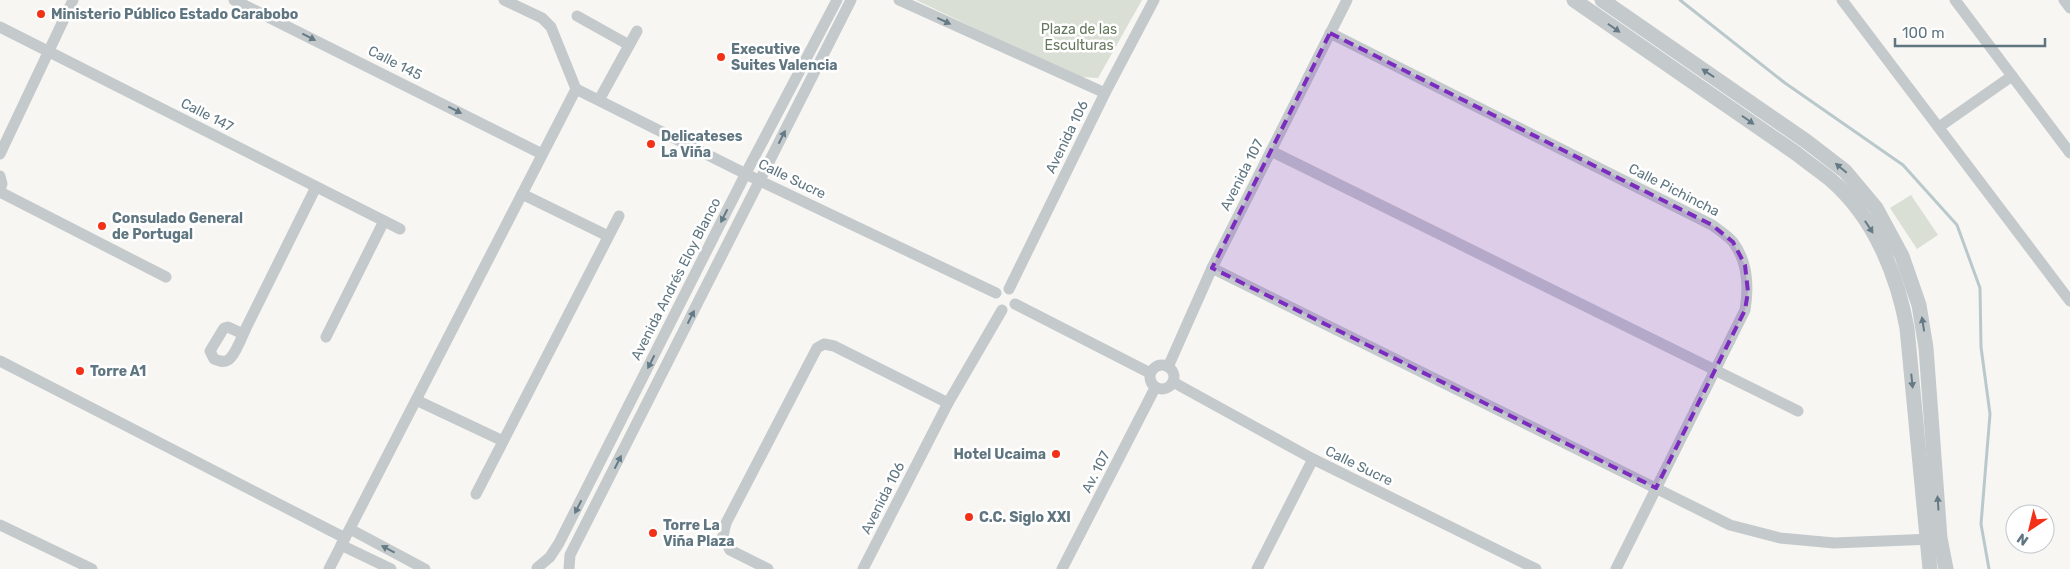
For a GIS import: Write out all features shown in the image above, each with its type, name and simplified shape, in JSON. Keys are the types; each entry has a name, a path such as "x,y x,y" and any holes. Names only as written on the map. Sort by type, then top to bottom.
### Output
{"street":[{"path":"0,154 73,0"},
{"name":"Calle 145","path":"234,0 542,154"},
{"path":"329,569 576,89 551,27 542,18 504,0"},
{"name":"Avenida Andrés Eloy Blanco","path":"534,568 550,557 564,534 746,173 837,0"},
{"path":"569,569 570,555 851,0"},
{"path":"900,0 1105,93"},
{"name":"Avenida 106","path":"1009,289 1105,93 1154,0"},
{"name":"Avenida 107","path":"1168,366 1212,268 1347,0"},
{"path":"1574,0 1797,154 1832,181 1848,197 1882,249 1894,276 1902,302 1934,539 1946,569"},
{"path":"1595,14 1603,0 1806,141 1845,171 1876,208 1902,256 1918,299 1926,348 1934,539 1930,569"},
{"path":"1842,0 2070,301"},
{"path":"1955,0 2070,152"},
{"path":"2064,0 2070,8"},
{"path":"576,16 629,45"},
{"name":"Calle 147","path":"0,27 400,229"},
{"path":"599,100 637,32"},
{"name":"Calle Pichincha","path":"1330,33 1712,225 1733,242 1745,265 1748,292 1745,310 1616,569"},
{"path":"1940,127 2012,76"},
{"name":"Calle Sucre","path":"576,89 760,181 996,293"},
{"path":"1271,151 1798,411"},
{"path":"0,176 2,184 0,191 166,277"},
{"path":"243,334 316,187"},
{"path":"522,194 608,236"},
{"path":"476,494 619,216"},
{"path":"326,337 384,221"},
{"path":"1212,268 1730,525 1780,538 1834,543 1934,539"},
{"path":"1002,288 1009,289 1015,293 1015,304 1010,309 1002,310 994,301 996,293 1002,288"},
{"path":"1015,304 1150,373"},
{"name":"Avenida 106","path":"863,569 948,403 1002,310"},
{"path":"768,569 730,550 723,536 726,523 817,348 824,344 834,346 948,403"},
{"path":"1909,349 1926,348"},
{"path":"0,361 345,538 425,569"},
{"path":"1155,366 1168,366 1173,373 1173,382 1167,388 1155,388 1150,381 1150,373 1155,366"},
{"name":"Calle Sucre","path":"1173,382 1313,460 1536,569"},
{"name":"Av. 107","path":"1062,569 1155,388"},
{"path":"416,400 503,441"},
{"path":"1257,569 1313,460"},
{"path":"0,525 85,567"},
{"path":"345,538 391,569"},
{"path":"534,568 549,569"}],"highlighted area":[{"path":"1330,33 1712,225 1733,242 1745,265 1748,292 1745,310 1656,488 1212,268"}],"green space":[{"name":"Plaza de las Esculturas","path":"916,0 1142,0 1098,78 1081,77 1054,66"},
{"path":"1911,195 1938,235 1917,249 1890,208"}],"waterway":[{"path":"1680,0 1785,83 1903,165 1957,225 1980,288 1981,347 1990,414 1981,524 1989,569"}],"place":[{"name":"Ministerio Público Estado Carabobo","path":"41,14"},
{"name":"Executive Suites Valencia","path":"721,57"},
{"name":"Delicateses La Viña","path":"651,144"},
{"name":"Consulado General de Portugal","path":"102,226"},
{"name":"Torre A1","path":"80,371"},
{"name":"Hotel Ucaima","path":"1056,454"},
{"name":"C.C. Siglo XXI","path":"969,517"},
{"name":"Torre La Viña Plaza","path":"653,533"}]}
